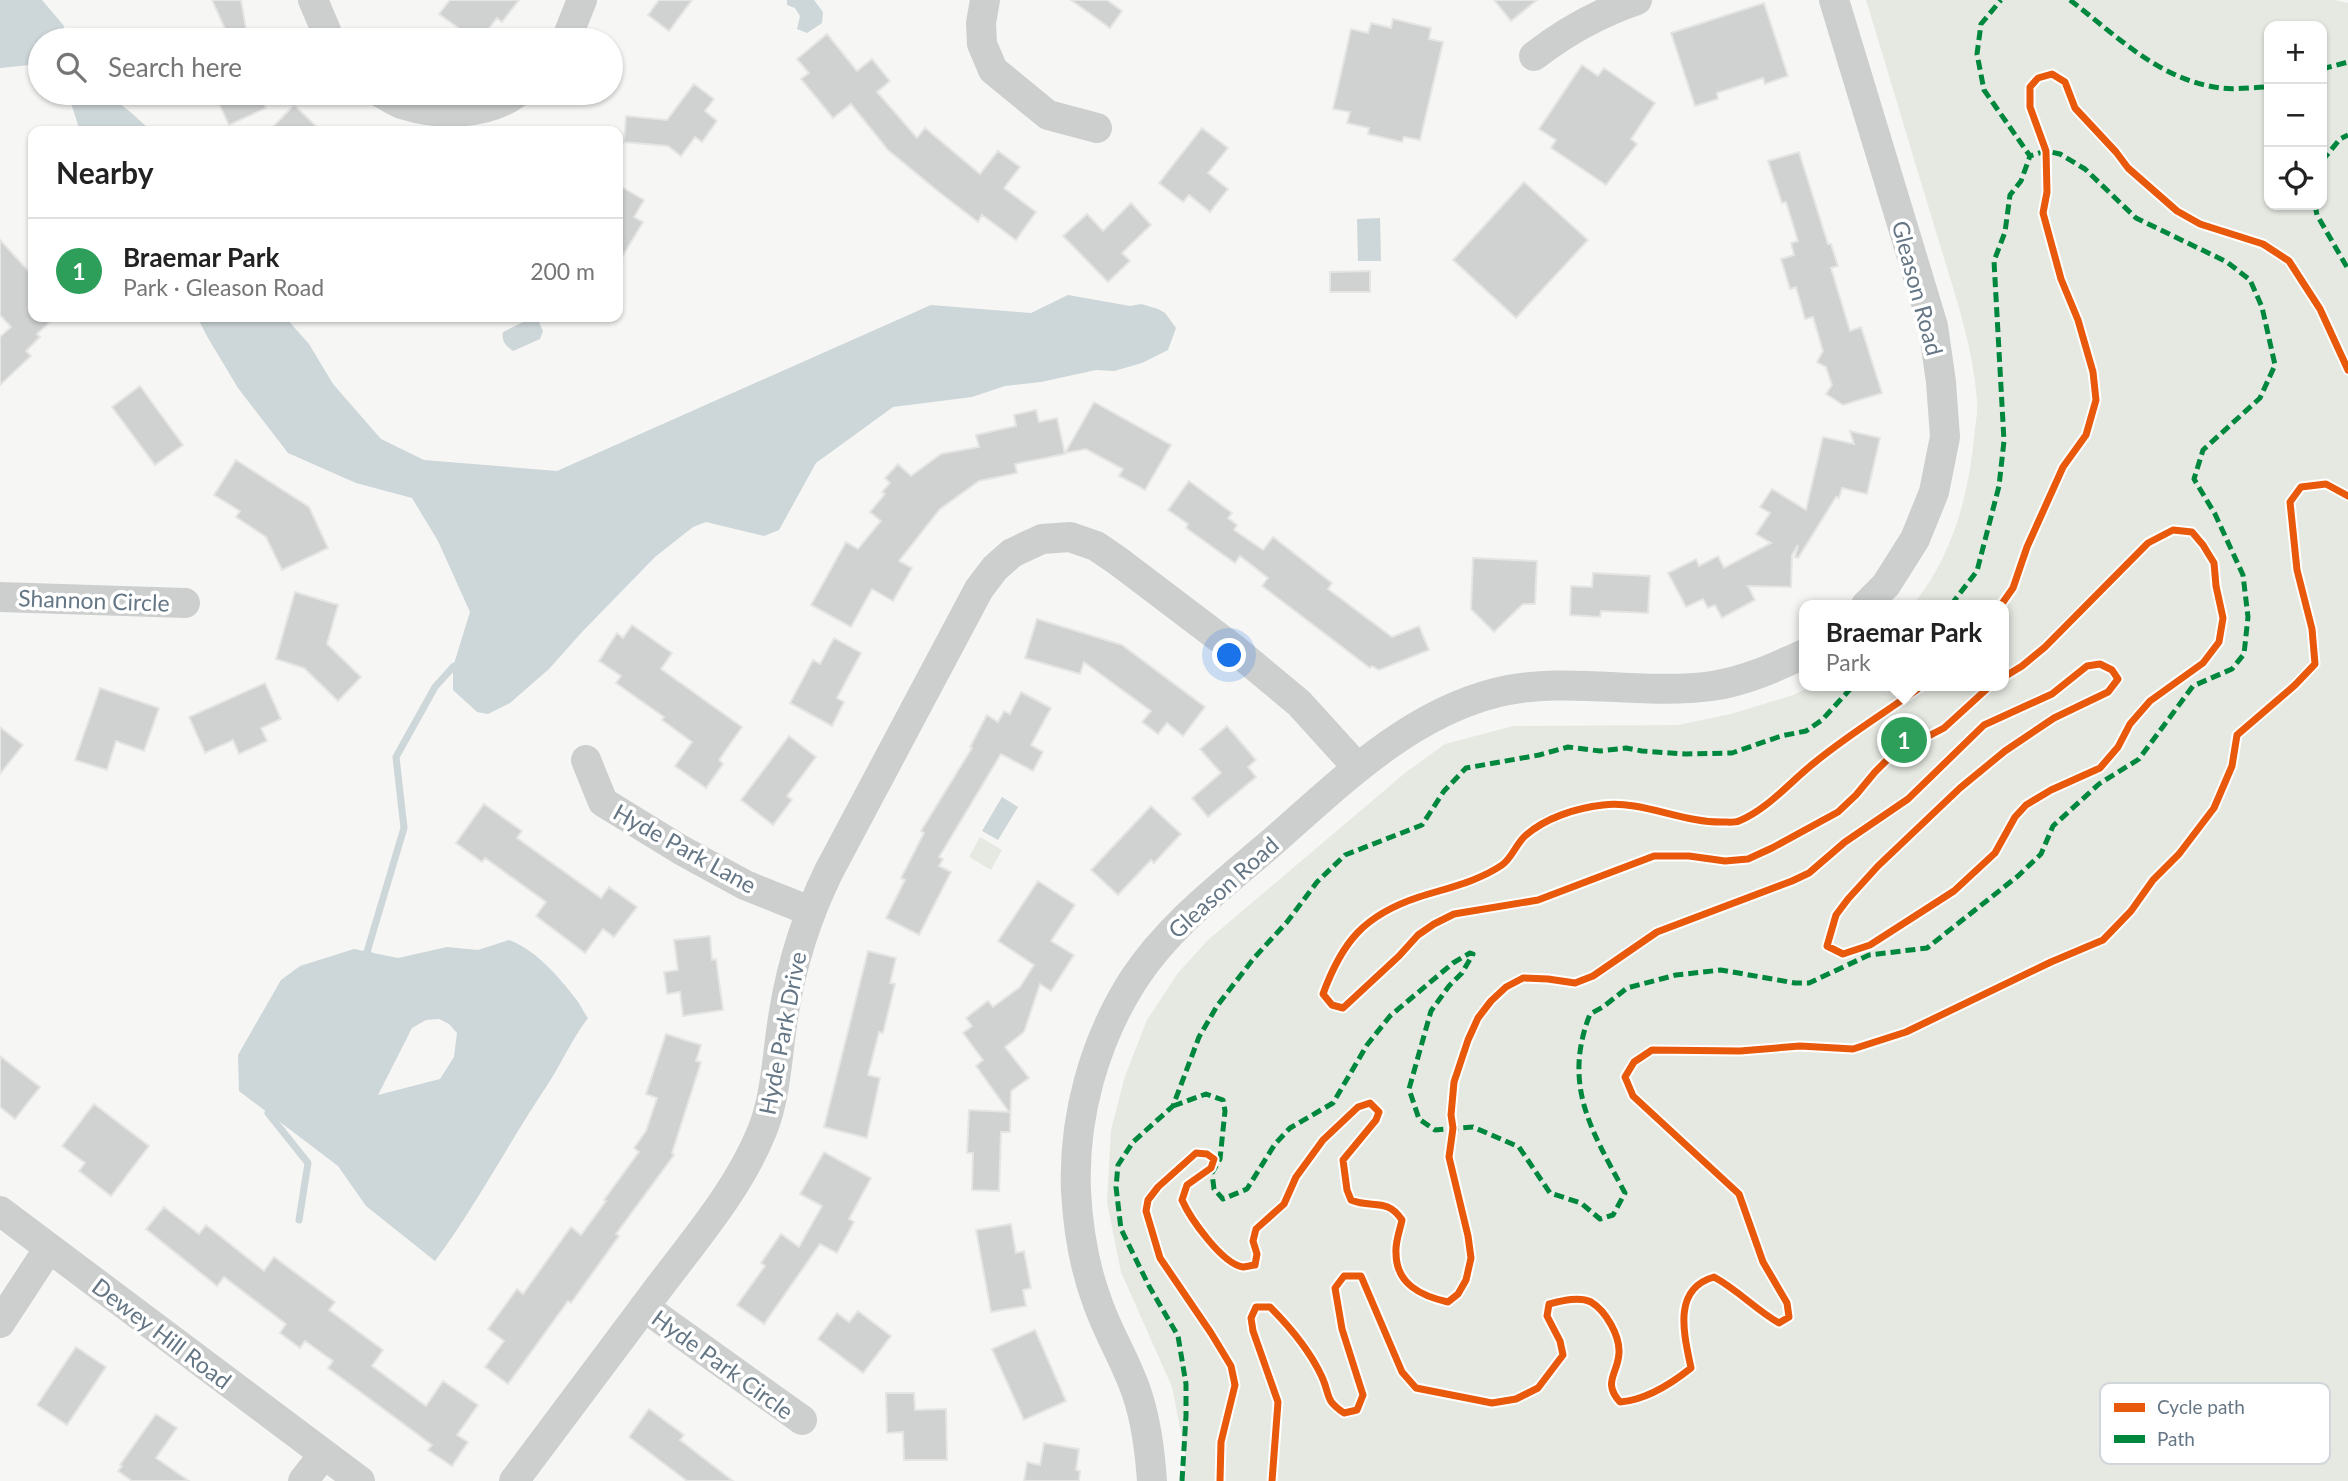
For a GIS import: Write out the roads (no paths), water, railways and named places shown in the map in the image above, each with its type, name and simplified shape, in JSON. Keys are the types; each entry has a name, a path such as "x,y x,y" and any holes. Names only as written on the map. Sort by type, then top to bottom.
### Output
{"street":[{"path":"313,0 325,28"},
{"path":"571,28 582,0"},
{"path":"985,0 981,23 982,44 993,70 1048,115 1097,128"},
{"path":"1534,56 1580,24 1612,8 1637,0"},
{"name":"Gleason Road","path":"1834,0 1933,326 1945,437 1934,492 1915,539 1886,585 1871,600"},
{"path":"404,105 439,112 476,110 490,105"},
{"name":"Hyde Park Drive","path":"514,1481 704,1227 739,1176 762,1130 771,1098 794,963 810,911 979,589 995,568 1012,553 1042,540 1070,537 1096,546 1234,649 1299,703 1358,768"},
{"name":"Shannon Circle","path":"1,596 185,603"},
{"name":"Gleason Road","path":"1152,1481 1150,1441 1138,1395 1097,1301 1081,1244 1076,1191 1078,1136 1088,1082 1107,1030 1134,979 1167,937 1206,899 1358,768 1418,724 1453,707 1496,693 1540,686 1660,689 1712,686 1762,674 1799,656"},
{"name":"Hyde Park Lane","path":"586,760 603,802 681,850 746,885 810,911"},
{"name":"Dewey Hill Road","path":"0,1211 360,1481"},
{"path":"0,1323 49,1248"},
{"name":"Hyde Park Circle","path":"644,1307 802,1420"},
{"path":"303,1481 324,1454"}],"waterway":[{"path":"373,959 367,952 404,828 396,757 435,687 459,664"},
{"path":"275,1109 268,1113 308,1163 299,1220"}],"place":[{"name":"Braemar Park","path":"1904,740"}]}
